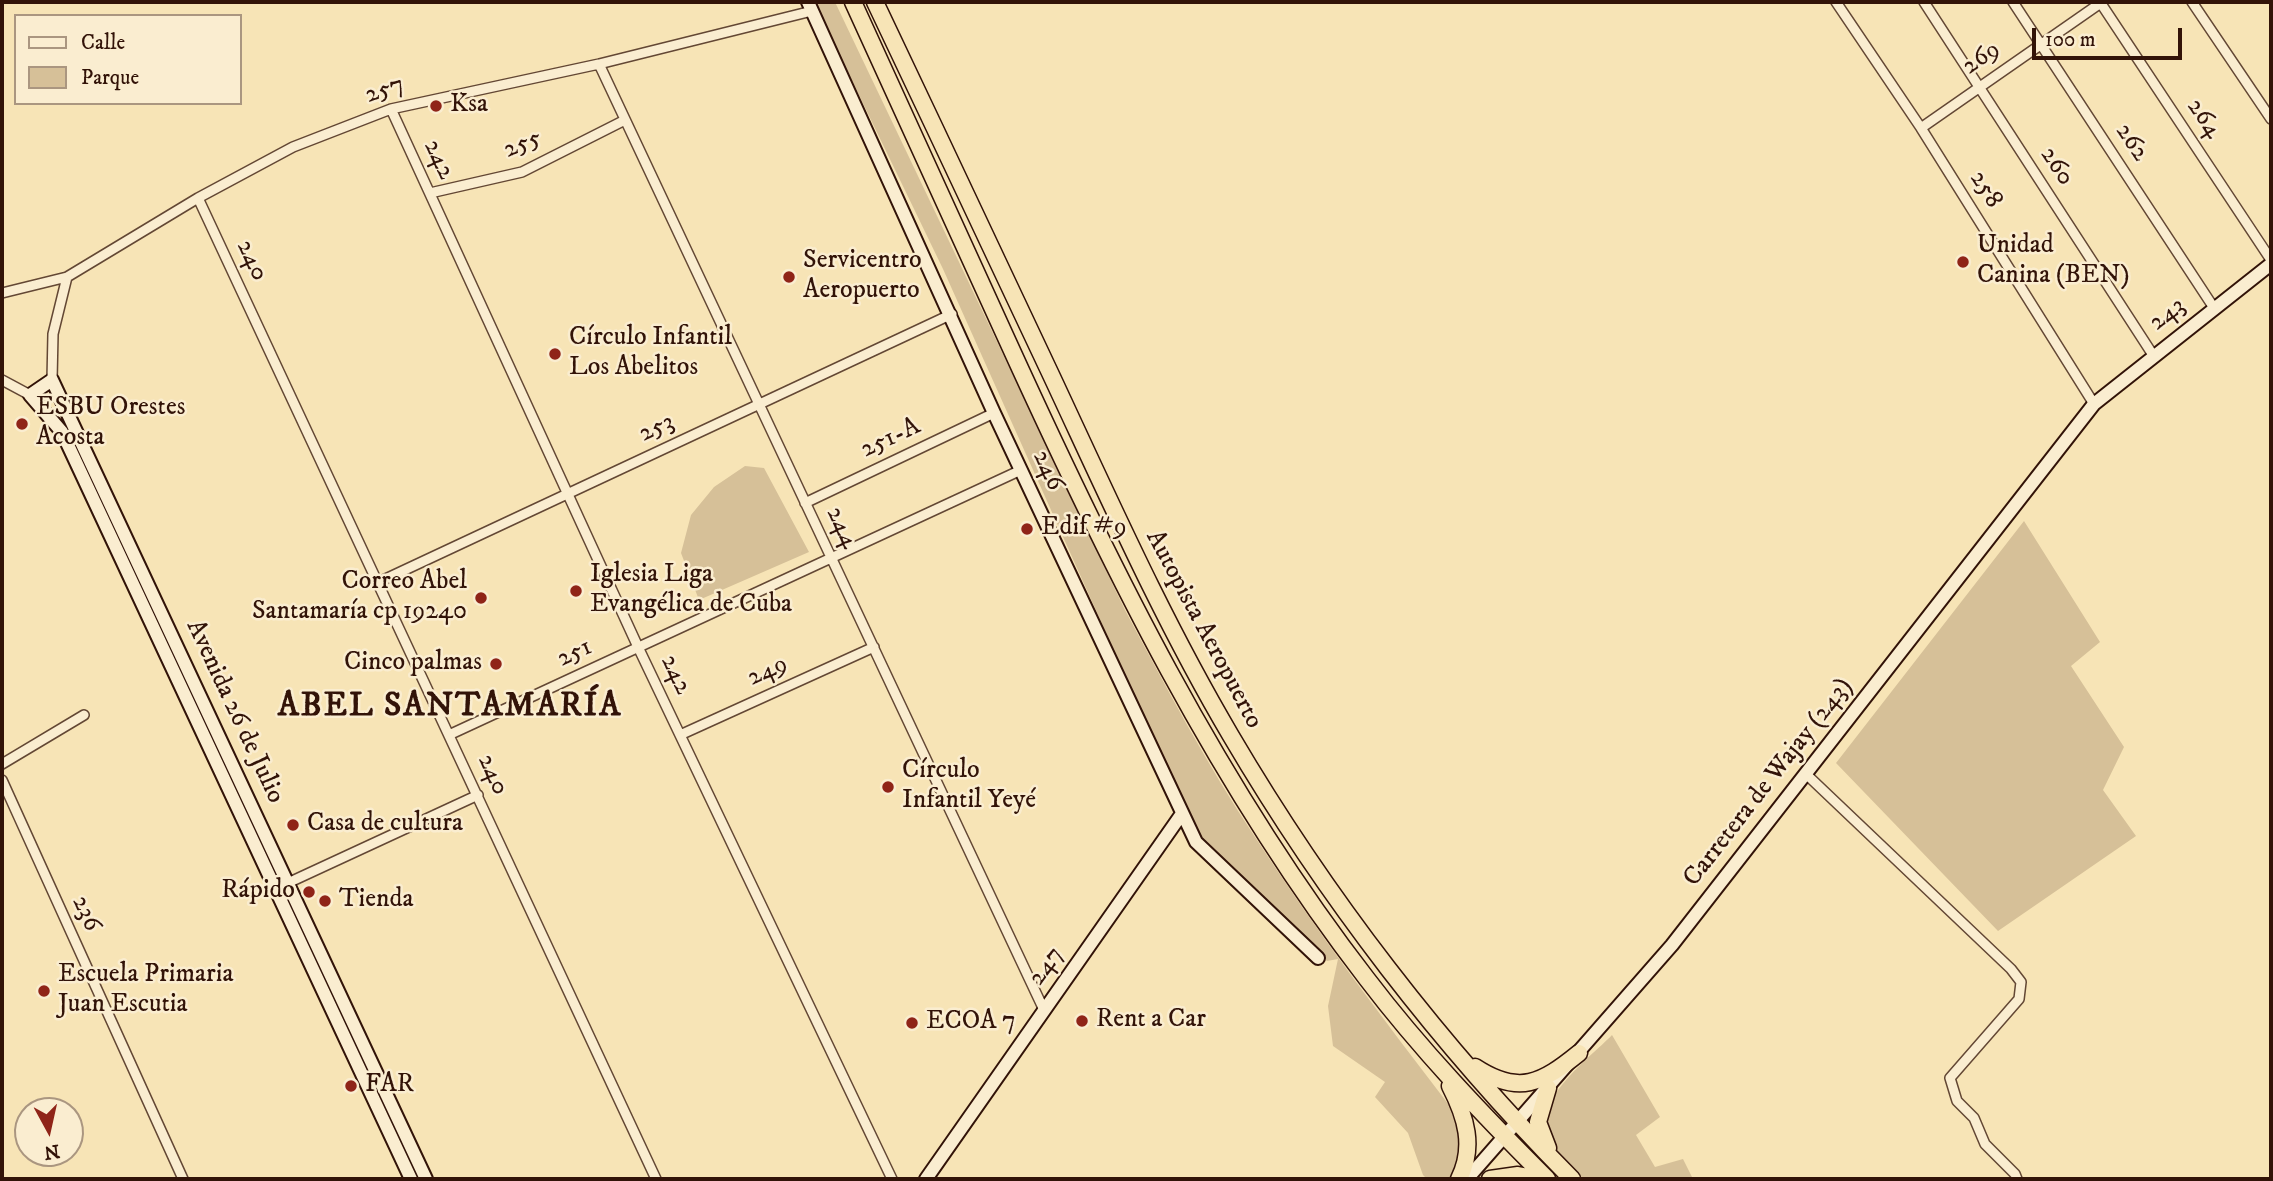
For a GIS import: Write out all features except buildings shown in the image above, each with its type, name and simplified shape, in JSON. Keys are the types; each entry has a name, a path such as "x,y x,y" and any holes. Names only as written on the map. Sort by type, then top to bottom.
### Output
{"highway":[{"name":"Autopista Aeropuerto","path":"853,2 1037,405 1154,646 1211,747 1312,904 1367,980 1441,1068 1547,1179"},
{"name":"Autopista Aeropuerto","path":"875,2 1121,528 1185,655 1286,825 1371,944 1463,1059 1573,1179"},
{"path":"1463,1059 1497,1079 1522,1083 1537,1081 1554,1073 1578,1053"},
{"path":"1441,1068 1459,1103 1467,1132 1466,1158 1459,1179"},
{"path":"1548,1088 1538,1122 1542,1136 1558,1165"},
{"path":"1490,1179 1518,1175 1539,1179"}],"street":[{"name":"258","path":"1836,2 1921,128 2094,404"},
{"name":"260","path":"1924,2 2153,355"},
{"name":"262","path":"2013,2 2214,308"},
{"name":"269","path":"1921,128 2101,2"},
{"name":"264","path":"2101,2 2271,262"},
{"path":"2192,2 2271,119"},
{"name":"257","path":"2,293 66,277 198,198 293,147 391,109 599,64 810,6"},
{"name":"246","path":"810,6 1181,815 1196,842 1318,958"},
{"name":"244","path":"599,64 1044,1010"},
{"name":"242","path":"391,109 638,647 892,1179"},
{"name":"255","path":"430,193 522,172 625,120"},
{"name":"240","path":"198,198 451,734 656,1179"},
{"name":"243","path":"2094,404 2271,262"},
{"name":"Avenida 26 de Julio","path":"66,277 53,334 52,380 181,670"},
{"name":"253","path":"379,582 952,314"},
{"name":"Avenida 26 de Julio","path":"2,380 30,395 62,432 203,715 426,1179"},
{"path":"30,395 52,380"},
{"name":"Carretera de Wajay (243)","path":"1467,1179 1672,945 2094,404"},
{"name":"251-A","path":"806,503 995,413"},
{"name":"251","path":"451,734 1021,470"},
{"name":"249","path":"680,735 874,648"},
{"path":"2,764 84,715"},
{"path":"1806,774 2011,969 2021,982 2019,999 1950,1077 1957,1101 1974,1118 1985,1143 2017,1179"},
{"name":"236","path":"2,780 183,1179"},
{"path":"283,885 478,795"},
{"name":"247","path":"926,1179 1181,815"},
{"name":"Avenida 26 de Julio","path":"283,885 411,1179"}],"green space":[{"path":"814,2 835,2 1125,610 1171,697 1237,810 1278,872 1452,1109 1458,1128 1459,1144 1452,1179 1427,1179 1423,1175 1408,1133 1375,1097 1385,1082 1333,1046 1328,1006 1338,959 1327,961 1204,840 1189,818 943,269"},
{"path":"745,466 764,468 809,552 699,600 681,553 691,515 714,487"},
{"path":"2024,521 2100,642 2071,666 2124,747 2103,790 2136,836 1998,931 1836,763"},
{"path":"1612,1035 1660,1117 1636,1135 1655,1167 1683,1159 1693,1179 1582,1179 1562,1160 1550,1143 1546,1122 1556,1094 1566,1080"}],"place":[{"name":"Ksa","path":"436,106"},
{"name":"Unidad Canina (BEN)","path":"1963,262"},
{"name":"Servicentro Aeropuerto","path":"789,277"},
{"name":"Círculo Infantil Los Abelitos","path":"555,354"},
{"name":"ESBU Orestes Acosta","path":"22,424"},
{"name":"Edif #9","path":"1027,529"},
{"name":"Iglesia Liga Evangélica de Cuba","path":"576,591"},
{"name":"Correo Abel Santamaría cp 19240","path":"481,598"},
{"name":"Cinco palmas","path":"496,664"},
{"name":"Círculo Infantil Yeyé","path":"888,787"},
{"name":"Casa de cultura","path":"293,825"},
{"name":"Rápido","path":"309,892"},
{"name":"Tienda","path":"325,901"},
{"name":"Escuela Primaria Juan Escutia","path":"44,991"},
{"name":"Rent a Car","path":"1082,1021"},
{"name":"ECOA 7","path":"912,1023"},
{"name":"FAR","path":"351,1086"}],"district":[{"name":"ABEL SANTAMARÍA","path":"450,708"}]}
